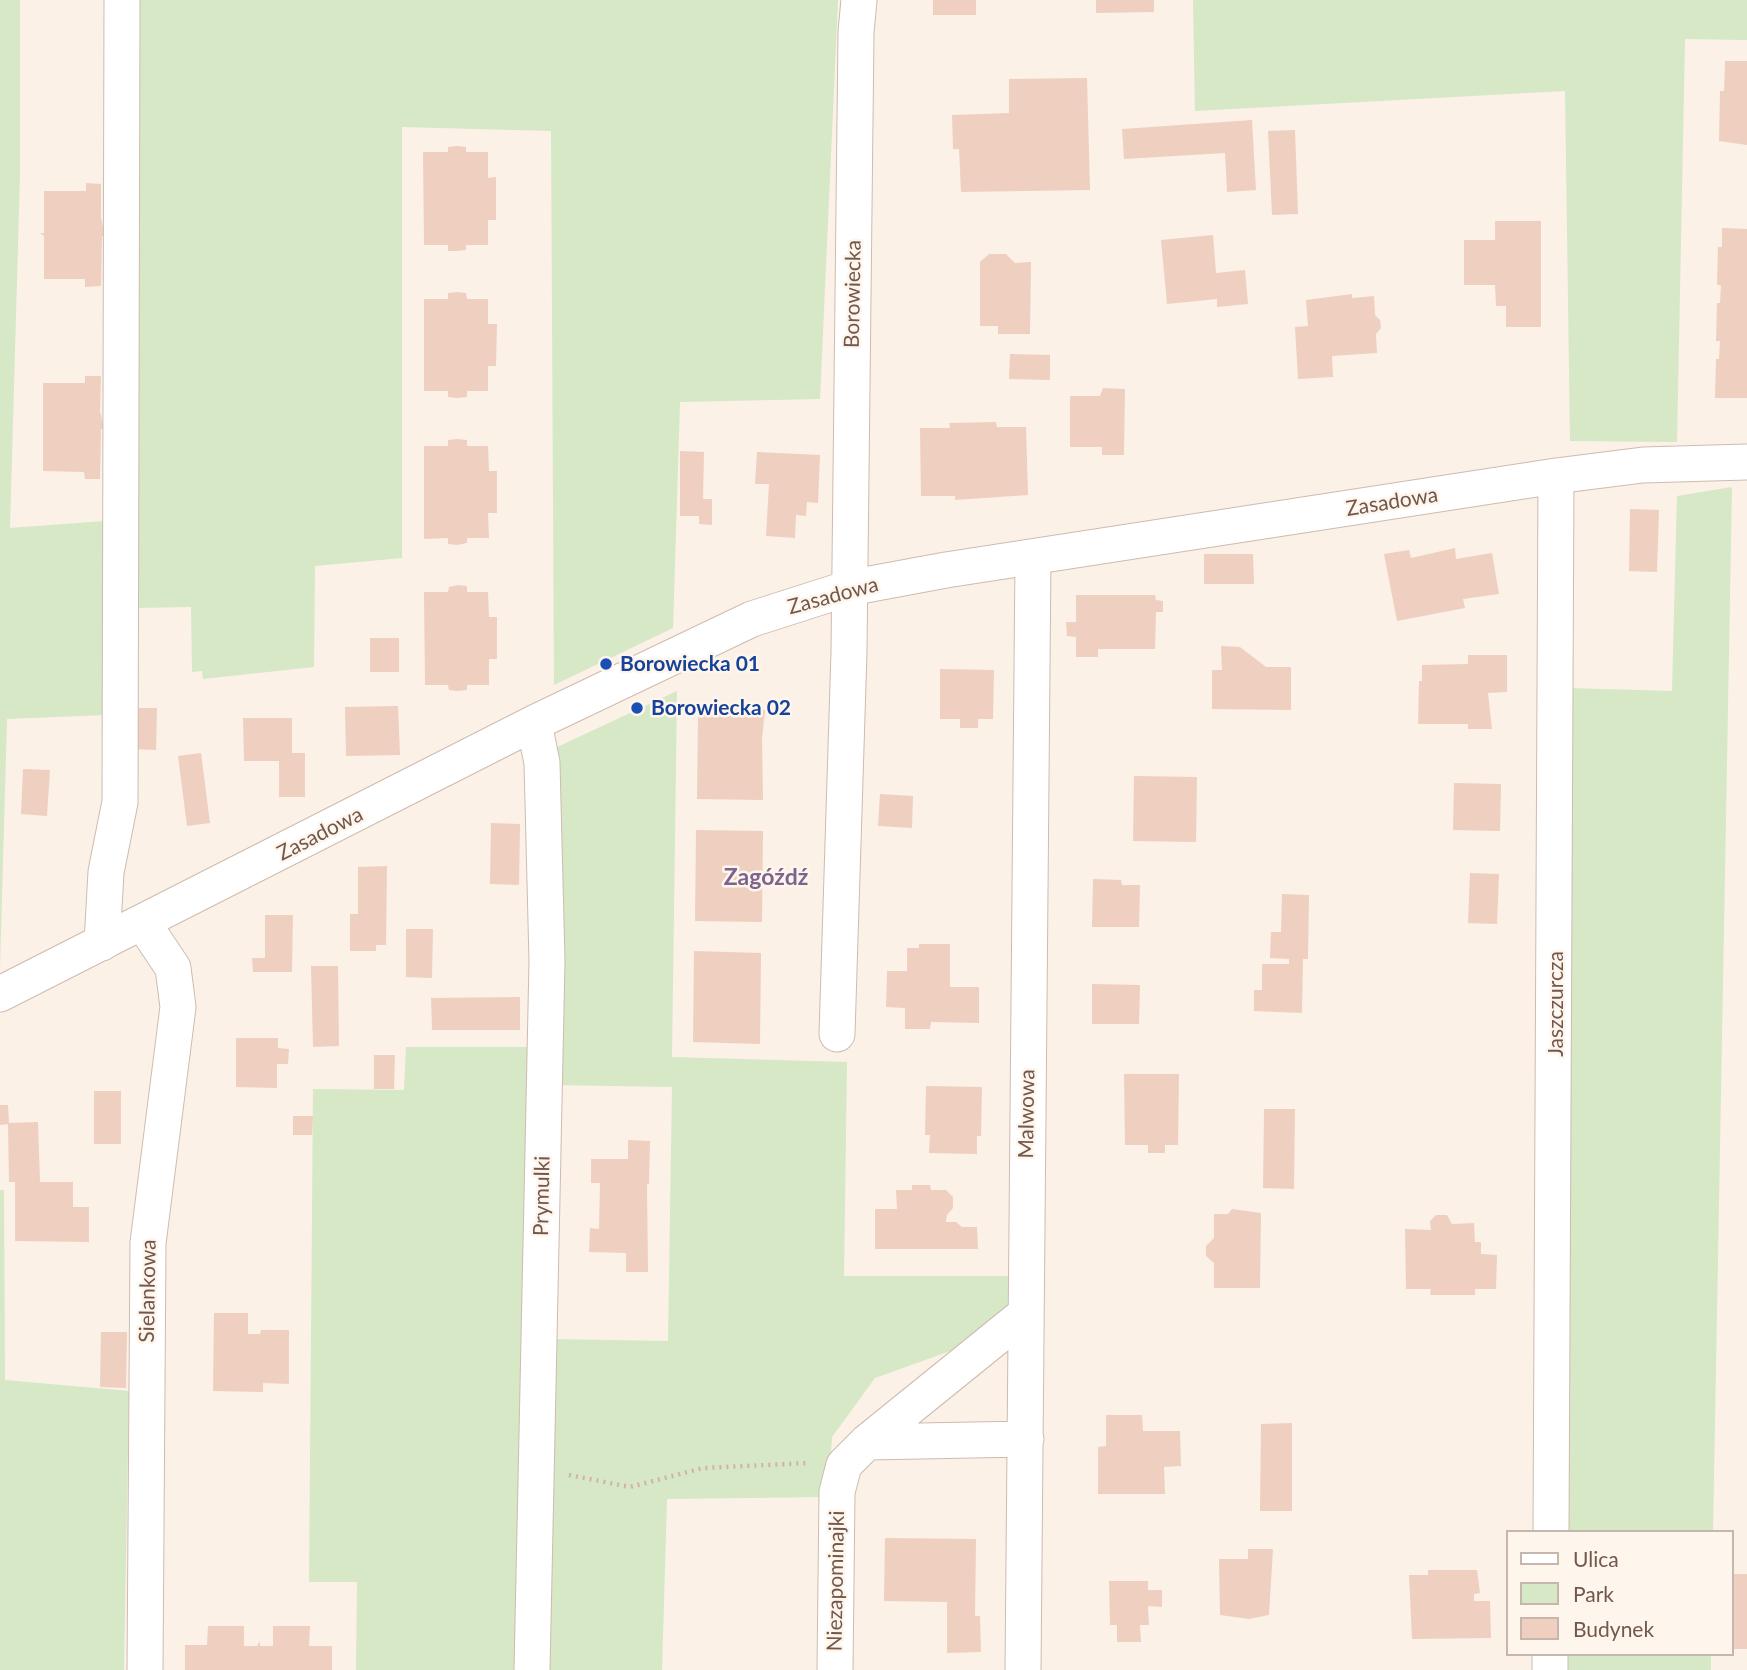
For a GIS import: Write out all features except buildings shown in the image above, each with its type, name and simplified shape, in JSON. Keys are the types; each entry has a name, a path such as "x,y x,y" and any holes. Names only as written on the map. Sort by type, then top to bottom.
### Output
{"street":[{"path":"102,943 106,872 120,788 122,0"},
{"name":"Borowiecka","path":"837,1034 849,588 856,32 859,0"},
{"name":"Zasadowa","path":"0,994 534,723 752,619 849,588 1556,476 1643,465 1747,461"},
{"name":"Jaszczurcza","path":"1551,1530 1556,476"},
{"name":"Malwowa","path":"1023,1670 1026,1440 1024,1315 1033,557"},
{"name":"Prymulki","path":"532,1670 547,961 542,763 534,723"},
{"name":"Sielankowa","path":"143,923 173,968 178,1007 148,1243 145,1670"},
{"path":"849,1466 1024,1315"},
{"path":"849,1466 1026,1440"},
{"name":"Niezapominajki","path":"835,1670 849,1466"}],"path":[{"path":"536,1472 590,1478 630,1487 703,1468 804,1463 849,1466"}],"green space":[{"path":"0,0 20,0 20,174 10,528 105,521 105,715 7,719 0,968"},
{"path":"137,0 838,0 820,399 680,402 673,628 554,685 551,131 402,127 402,558 315,566 314,667 203,679 202,671 192,672 191,607 133,608"},
{"path":"1193,0 1747,0 1747,40 1685,39 1677,442 1570,441 1565,91 1195,111"},
{"path":"1732,487 1713,1530 1568,1530 1568,688 1672,691 1677,496"},
{"path":"677,691 672,1057 847,1062 844,1276 1013,1276 1012,1301 953,1350 875,1378 832,1437 828,1497 667,1499 662,1670 543,1670 549,1339 668,1341 672,1087 553,1085 553,749"},
{"path":"406,1047 530,1047 518,1670 356,1670 357,1582 309,1582 313,1089 404,1090"},
{"path":"0,1190 4,1190 5,1380 129,1391 124,1670 0,1670"},
{"path":"1568,1656 1711,1656 1711,1670 1568,1670"}],"place":[{"name":"Borowiecka 01","path":"606,664"},
{"name":"Borowiecka 02","path":"637,708"}],"district":[{"name":"Zagóźdź","path":"766,878"}]}
